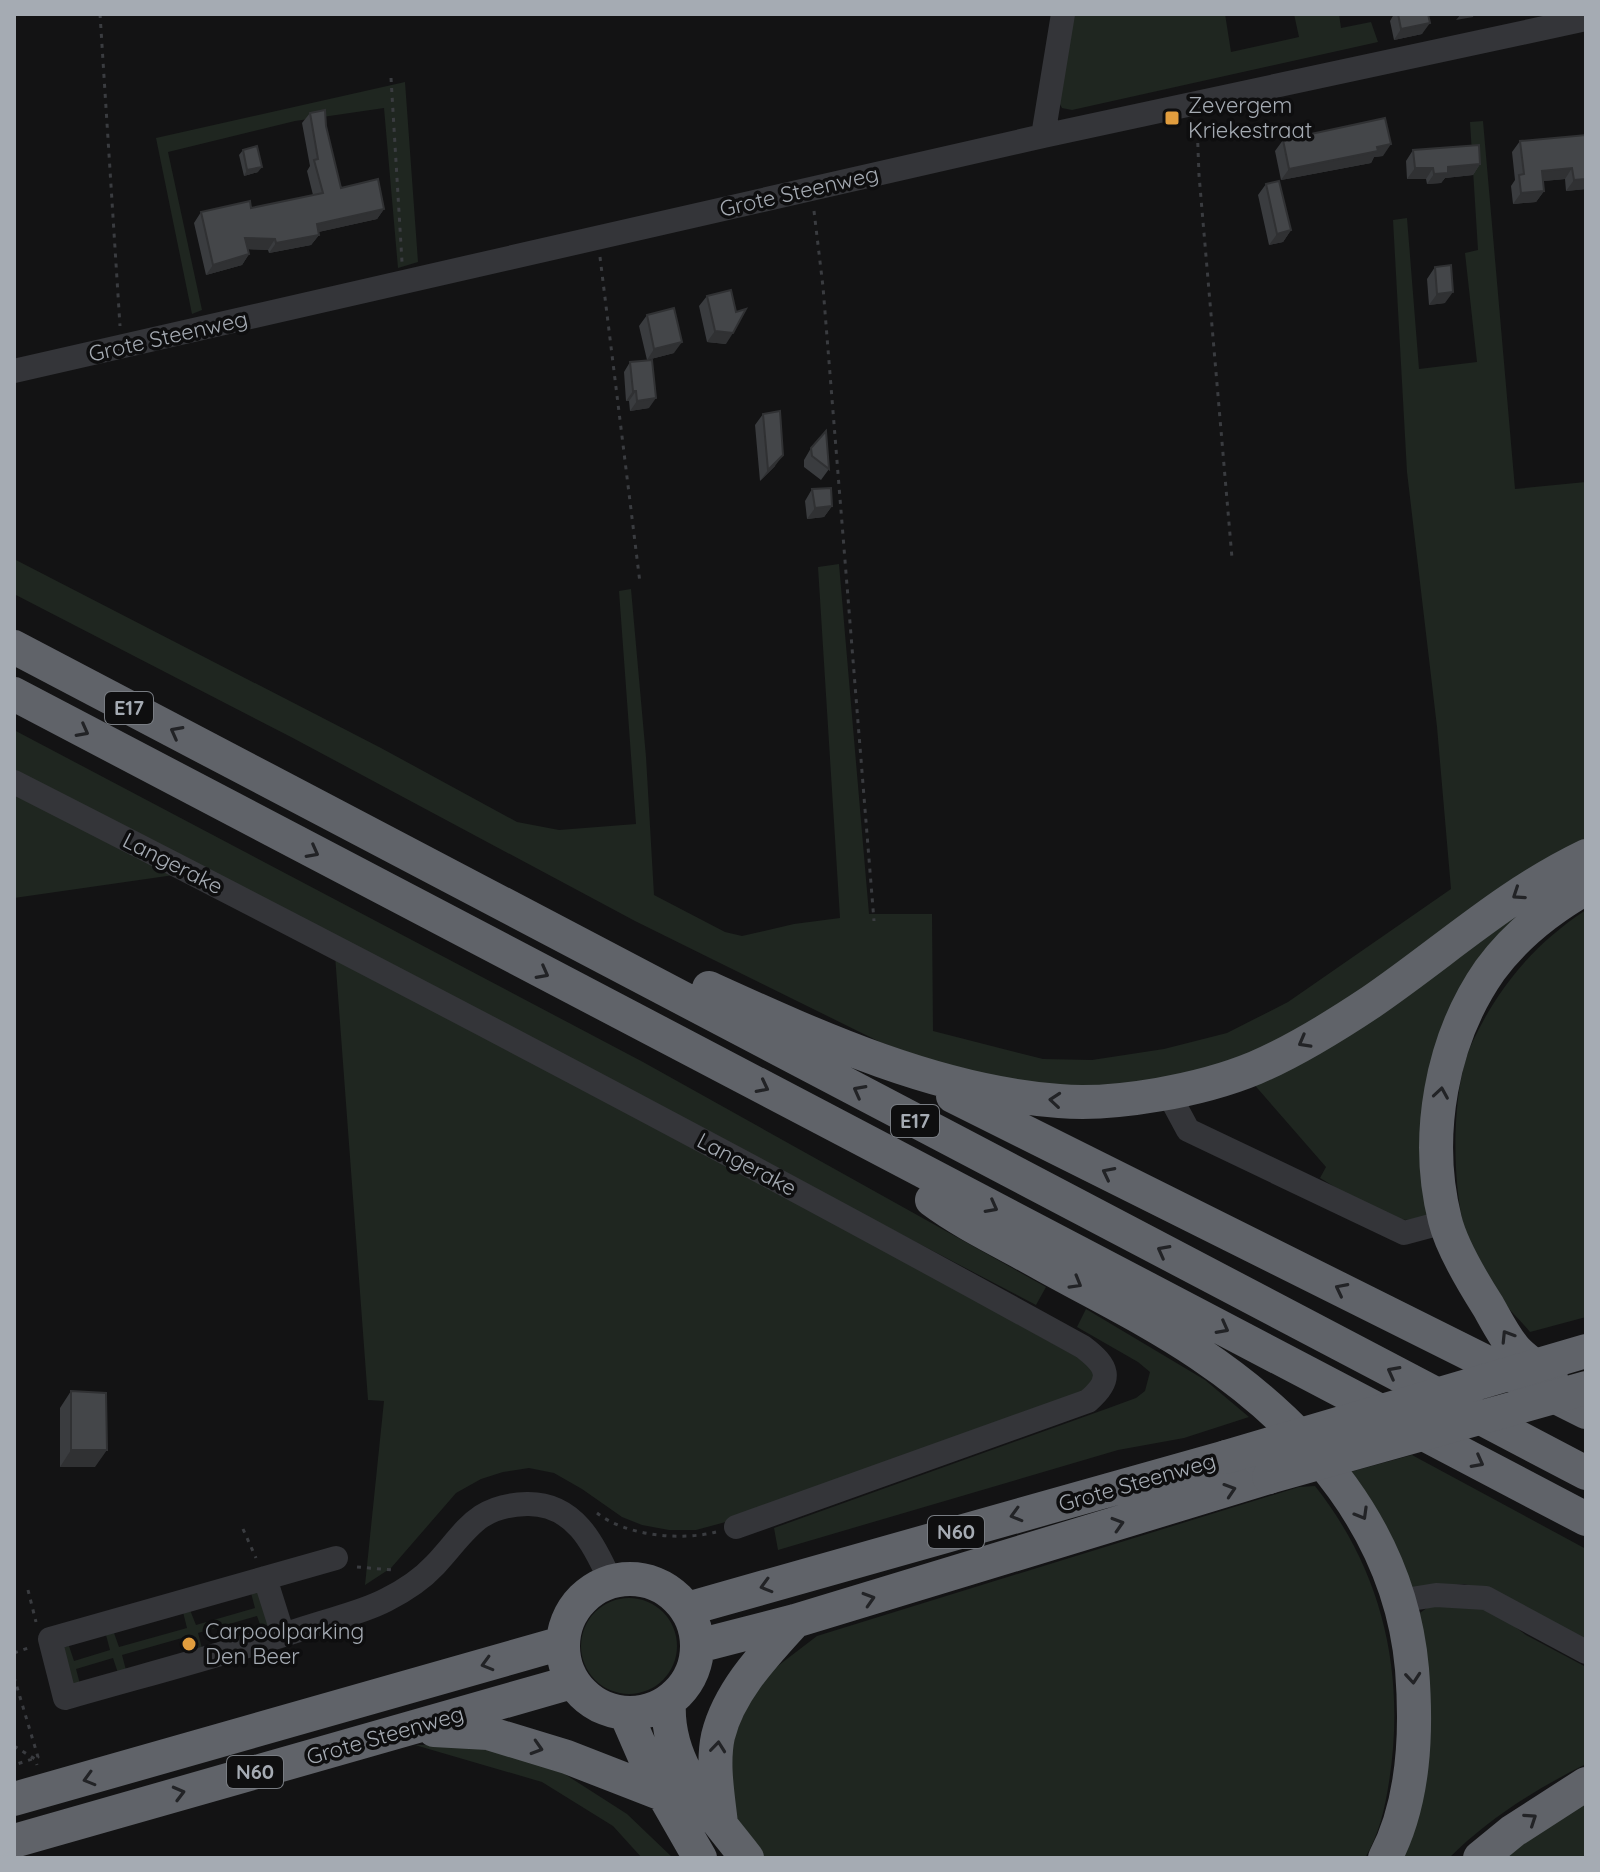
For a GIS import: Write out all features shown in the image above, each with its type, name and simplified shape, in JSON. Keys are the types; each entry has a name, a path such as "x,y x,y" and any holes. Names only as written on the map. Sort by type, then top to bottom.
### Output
{"highway":[{"name":"E17","path":"14,647 1586,1473"},
{"name":"E17","path":"14,694 1586,1519"},
{"path":"245,768 541,905 665,968 819,1037 888,1063 998,1093 1061,1102 1128,1099 1254,1068 1307,1041 1370,1002 1498,907 1544,877 1586,856"},
{"path":"1586,888 1564,900 1524,932 1490,971 1462,1021 1445,1069 1437,1116 1437,1167 1445,1222 1475,1286 1514,1349 1586,1406"},
{"path":"888,1063 1586,1412"},
{"path":"874,1145 935,1203 1198,1353 1258,1399 1311,1449 1354,1502 1374,1538 1399,1601 1410,1649 1415,1736 1402,1813 1385,1858"},
{"name":"Grote Steenweg","path":"687,1609 1226,1457 1586,1351"},
{"name":"Grote Steenweg","path":"698,1646 795,1621 1269,1477 1586,1388"},
{"path":"639,1578 666,1589 687,1609 698,1646 694,1668 684,1687 669,1702 648,1712 626,1714 595,1705 572,1682 562,1643 569,1616 586,1594 610,1580 639,1578"},
{"path":"721,1824 716,1775 718,1736 735,1696 763,1656 795,1621"},
{"name":"Grote Steenweg","path":"14,1799 562,1643"},
{"name":"Grote Steenweg","path":"18,1840 572,1682"},
{"path":"669,1702 668,1719 690,1786 747,1858"},
{"path":"626,1714 662,1794 700,1858"},
{"path":"406,1728 488,1733 567,1757 662,1794"},
{"path":"1480,1858 1513,1831 1586,1784"}],"street":[{"path":"1043,136 1063,14"},
{"name":"Grote Steenweg","path":"14,371 1043,136 1586,19"},
{"name":"Langerake","path":"14,782 361,959 849,1218 1083,1347 1097,1358 1104,1370 1106,1379 1101,1391 1088,1401 736,1527"},
{"path":"1167,1091 1188,1130 1404,1233 1445,1222"},
{"path":"336,1558 50,1639 65,1698 283,1635 382,1602 411,1586 434,1566 478,1516 506,1506 542,1504 565,1514 591,1538 610,1580"},
{"path":"265,1578 283,1635"},
{"path":"1399,1601 1436,1595 1486,1598 1586,1652"}],"path":[{"path":"100,14 121,347"},
{"path":"391,78 403,282"},
{"path":"1196,103 1199,175 1232,558"},
{"path":"811,189 823,287 874,921"},
{"path":"598,238 640,583"},
{"path":"243,1529 265,1578"},
{"path":"28,1590 38,1631"},
{"path":"14,1677 38,1757 14,1765"}],"shaded area":[{"path":"1071,14 1225,14 1231,52 1299,37 1294,14 1339,14 1341,28 1371,22 1378,42 1072,110 1062,108 1056,96"},
{"path":"405,82 418,262 398,268 384,108 295,121 168,152 202,310 192,314 156,138"},
{"path":"1483,121 1515,489 1586,482 1586,845 1294,1038 1212,1071 1102,1087 1044,1084 987,1075 930,1060 880,1042 635,921 291,737 14,594 14,559 381,748 517,822 559,830 636,824 619,591 631,589 654,895 725,932 742,936 794,924 840,918 818,567 839,564 869,914 932,914 933,1031 1043,1059 1092,1060 1164,1049 1227,1033 1288,1002 1451,889 1437,727 1407,472 1393,220 1407,218 1419,369 1477,362 1465,253 1478,250 1470,122"},
{"path":"14,730 643,1062 1046,1287 1036,1305 14,772"},
{"path":"14,793 181,874 14,898"},
{"path":"1559,881 1488,955 1428,1214 1404,1220 1389,1216 1373,1210 1320,1178 1326,1167 1252,1082"},
{"path":"1586,910 1586,1317 1530,1332 1488,1283 1466,1233 1455,1153 1457,1105 1465,1061 1494,1003 1534,952"},
{"path":"335,955 714,1153 1091,1365 1094,1377 1083,1392 759,1513 696,1530 669,1530 622,1517 554,1473 529,1468 503,1472 481,1479 456,1493 391,1568 365,1585 384,1401 368,1400"},
{"path":"1086,1309 1205,1380 1249,1417 1184,1438 1118,1450 778,1550 774,1528 1136,1398 1145,1391 1150,1372 1077,1327"},
{"path":"1412,1455 1586,1549 1586,1641 1476,1587 1464,1584 1413,1589 1346,1473"},
{"path":"1315,1486 1358,1553 1384,1626 1391,1664 1394,1702 1389,1782 1381,1821 1365,1858 762,1858 728,1810 727,1754 758,1681 817,1636 1299,1487"},
{"path":"259,1590 270,1628 262,1630 257,1616 198,1633 202,1648 194,1651 189,1636 122,1655 126,1670 118,1673 113,1658 76,1669 80,1684 73,1686 61,1648 69,1646 74,1661 110,1650 106,1635 114,1633 119,1647 187,1628 183,1612 190,1610 196,1625 255,1608 251,1593"},
{"path":"629,1598 647,1601 663,1612 674,1628 677,1646 674,1664 663,1680 647,1691 629,1694 611,1691 595,1680 584,1664 581,1646 584,1628 595,1612 611,1601"},
{"path":"1458,1598 1498,1614 1526,1635 1586,1667 1586,1764 1514,1805 1449,1858 1398,1858 1417,1615 1431,1605"},
{"path":"415,1745 483,1745 549,1764 627,1814 673,1858 642,1858 613,1826 542,1782"},
{"path":"1586,1800 1586,1858 1500,1858"}],"building":[{"path":"1398,14 1428,14 1430,23 1401,29"},
{"path":"325,110 341,188 378,179 384,209 317,224 319,235 276,243 275,239 245,238 249,254 213,265 201,212 250,201 251,208 323,193 314,160 318,159 310,113"},
{"path":"1385,118 1391,144 1377,147 1378,151 1289,169 1283,140"},
{"path":"1586,135 1586,179 1574,180 1572,168 1542,171 1544,191 1521,193 1519,175 1524,174 1520,141"},
{"path":"1479,145 1480,164 1448,167 1448,173 1434,174 1433,168 1415,168 1413,150"},
{"path":"257,146 262,167 247,170 243,150"},
{"path":"1279,181 1291,230 1277,234 1266,184"},
{"path":"1451,265 1453,292 1437,294 1435,267"},
{"path":"731,290 736,312 746,309 733,333 715,331 707,296"},
{"path":"674,308 682,342 654,349 647,315"},
{"path":"652,360 656,398 637,401 630,362"},
{"path":"780,411 783,455 768,470 763,414"},
{"path":"826,431 829,469 812,456 811,448"},
{"path":"831,488 832,506 815,508 812,489"},
{"path":"71,1391 106,1393 107,1450 71,1450"}],"place":[{"name":"Zevergem Kriekestraat","path":"1172,118"},
{"name":"Carpoolparking Den Beer","path":"189,1644"}]}
